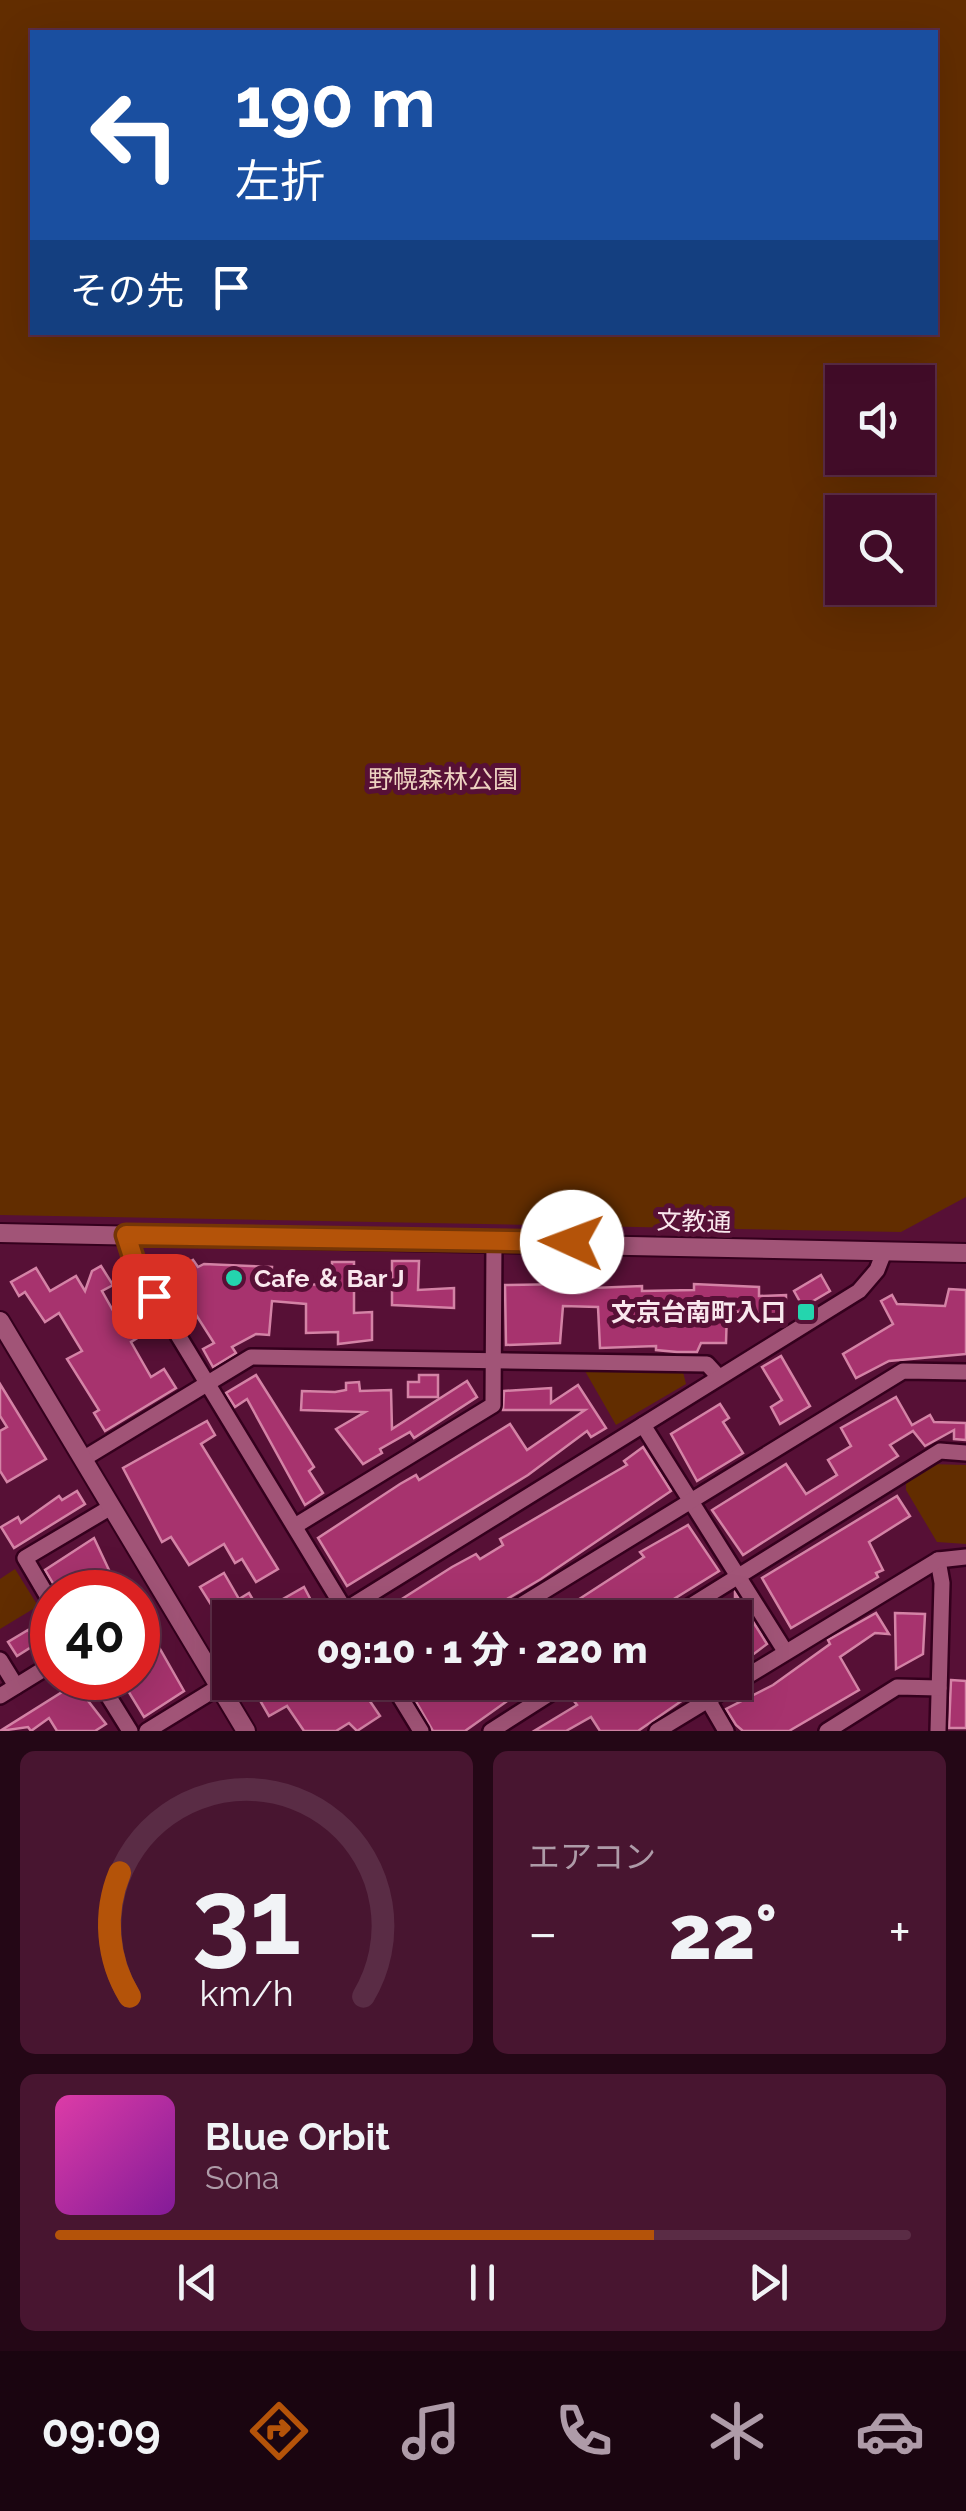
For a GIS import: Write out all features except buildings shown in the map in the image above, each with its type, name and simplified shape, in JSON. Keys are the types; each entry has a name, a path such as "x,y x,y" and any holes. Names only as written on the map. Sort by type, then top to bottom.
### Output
{"street":[{"name":"文教通","path":"0,1233 494,1240 966,1253"},
{"path":"126,1235 136,1266 295,1526 334,1600"},
{"path":"295,1526 493,1404 494,1240"},
{"path":"366,1600 859,1291 877,1270 884,1252"},
{"path":"0,1321 212,1664"},
{"path":"83,1459 251,1357 707,1364 719,1377"},
{"path":"529,1600 903,1370 966,1372"},
{"path":"642,1425 785,1651"},
{"path":"698,1600 940,1451 966,1453"},
{"path":"32,1570 25,1558 111,1506"},
{"path":"752,1672 938,1560 966,1556"},
{"path":"938,1560 942,1584 938,1731"},
{"path":"0,1660 16,1686"},
{"path":"0,1696 30,1677"},
{"path":"827,1731 897,1687 939,1688"},
{"path":"148,1731 212,1692"},
{"path":"111,1700 130,1731"},
{"path":"232,1700 246,1731"},
{"path":"403,1700 421,1731"},
{"path":"491,1731 540,1700"},
{"path":"657,1731 708,1700 726,1731"}],"green space":[{"name":"野幌森林公園","path":"0,0 966,0 966,1197 901,1232 0,1215"},
{"path":"585,1371 683,1372 686,1384 616,1425"},
{"path":"929,1464 966,1465 966,1544 937,1542 906,1490 906,1478"},
{"path":"15,1569 30,1593 30,1611 0,1629 0,1579"}],"place":[{"name":"Cafe ＆ Bar J","path":"234,1278"},
{"name":"文京台南町入口","path":"806,1312"}],"route":[{"path":"154,1296 136,1266 126,1235 572,1242"}]}
